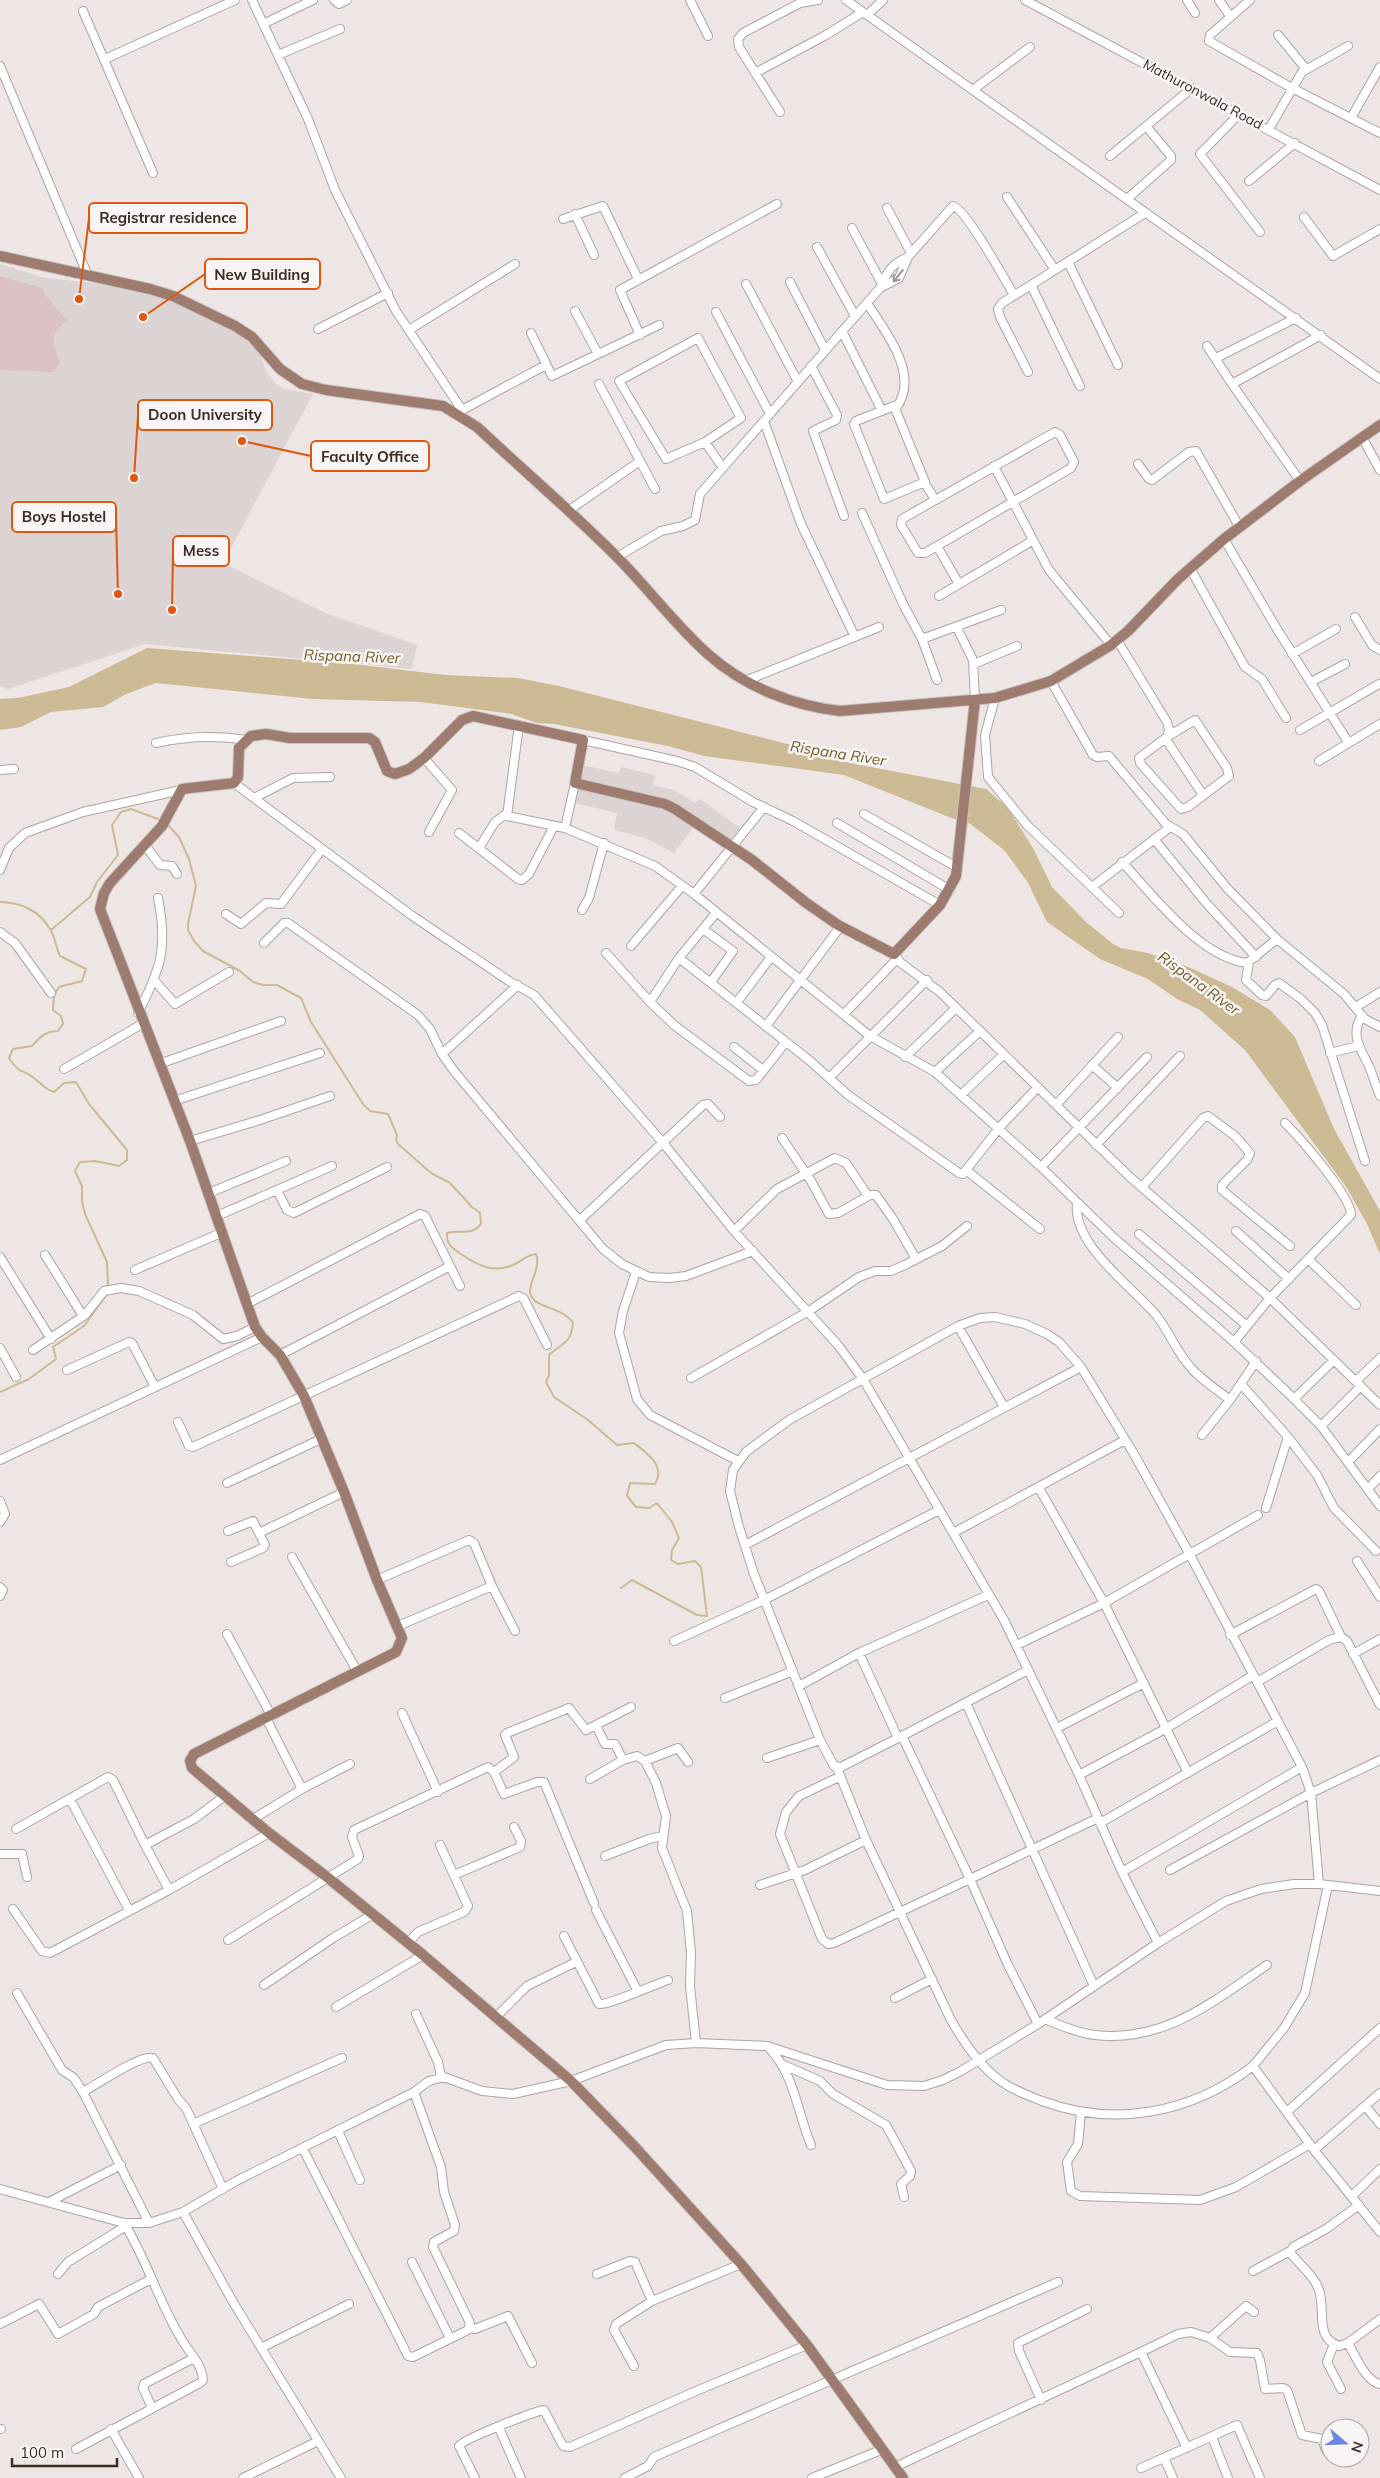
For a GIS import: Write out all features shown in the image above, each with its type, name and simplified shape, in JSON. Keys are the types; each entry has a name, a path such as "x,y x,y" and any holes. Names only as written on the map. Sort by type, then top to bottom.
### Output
{"main road":[{"path":"0,256 150,289 173,296 235,326 252,337 280,369 302,384 326,390 444,406 460,412 617,557 710,656 745,681 812,707 840,711 995,698 1051,681 1114,642 1190,568 1224,539 1300,481 1380,425"},
{"path":"903,2478 807,2345 741,2264 634,2146 571,2081 423,1954 269,1833 192,1768 191,1759 194,1754 396,1652 402,1638 304,1396 280,1355 255,1327 218,1216 190,1141 142,1024 100,909 104,893 110,883 162,826 181,790 186,787 234,783 238,777 239,748 251,736 266,734 290,738 369,738 375,742 385,768 392,774 409,769 424,758 467,718 478,717 583,740 574,783 665,804 733,846 774,875 804,902 840,926 896,957 940,905 950,890 958,868 960,827 975,700"}],"street":[{"path":"105,59 235,0"},
{"path":"252,0 308,119 335,190 388,293 460,412 546,365"},
{"path":"262,24 314,0"},
{"path":"334,0 339,4 347,0"},
{"path":"690,0 708,36"},
{"path":"780,112 739,47 739,36 791,7 807,1 818,0"},
{"path":"846,0 974,89 1145,213 1321,335 1380,379"},
{"path":"755,73 865,13 883,0"},
{"name":"Mathuronwala Road","path":"1025,0 1380,190"},
{"path":"1036,6 1045,0"},
{"path":"1187,0 1195,12"},
{"path":"1219,0 1230,16"},
{"path":"1250,0 1210,35 1209,41 1292,88 1380,134"},
{"path":"83,11 154,173"},
{"path":"278,55 340,29"},
{"path":"1278,35 1306,69"},
{"path":"1269,129 1292,88 1306,69 1348,46"},
{"path":"974,89 1030,47"},
{"path":"0,66 88,276"},
{"path":"1351,118 1380,67"},
{"path":"1110,156 1192,88"},
{"path":"1239,114 1200,154 1260,232"},
{"path":"1127,199 1171,160 1171,156 1146,126"},
{"path":"1249,181 1295,143"},
{"path":"1007,197 1055,270"},
{"path":"640,335 620,292 638,279 777,204"},
{"path":"563,219 603,206 638,279"},
{"path":"617,557 662,531 683,526 695,520 700,494 867,303 881,286 892,266 909,255 950,207 956,206 969,222 1014,295"},
{"path":"881,286 899,278 909,255 887,208"},
{"path":"1028,372 998,313 999,306 1145,213"},
{"path":"575,214 594,255"},
{"path":"1304,217 1333,256 1380,229"},
{"path":"852,228 881,286"},
{"path":"817,247 855,316"},
{"path":"1068,262 1118,364"},
{"path":"409,330 515,264"},
{"path":"790,282 825,350"},
{"path":"746,284 798,382"},
{"path":"1031,285 1080,386"},
{"path":"318,329 388,293"},
{"path":"867,303 889,339 905,371 904,398 896,408"},
{"path":"575,311 598,354"},
{"path":"716,312 770,414"},
{"path":"1216,358 1296,318"},
{"path":"531,333 553,376 659,325"},
{"path":"842,331 881,409"},
{"path":"1232,384 1321,335"},
{"path":"698,338 741,418 705,442 666,460 619,381 698,338"},
{"path":"1207,346 1300,481"},
{"path":"811,366 837,415 836,420 813,431 844,516"},
{"path":"599,384 655,489"},
{"path":"925,483 886,499 883,498 854,424 856,421 893,405 896,408 925,483 935,500"},
{"path":"764,421 801,524 855,637"},
{"path":"1054,432 1060,435 1074,462 1072,468 925,553 918,553 900,523 904,517 935,500 1054,432"},
{"path":"1362,437 1380,470"},
{"path":"705,442 723,468"},
{"path":"1138,464 1149,479 1152,480 1189,452 1196,451 1240,528"},
{"path":"568,511 640,461"},
{"path":"994,466 1032,541 1058,583 1114,642 1167,722 1169,729 1167,737 1142,754 1139,761 1178,808 1181,809 1188,807 1228,779 1229,771 1198,721 1192,720 1167,737"},
{"path":"862,513 922,639 937,680"},
{"path":"1224,539 1328,713 1348,742"},
{"path":"939,596 1032,541"},
{"path":"937,546 959,584"},
{"path":"1190,568 1245,667 1260,677 1286,718"},
{"path":"922,639 957,628 1001,610"},
{"path":"1355,617 1372,645 1380,650"},
{"path":"745,681 878,627"},
{"path":"957,628 974,664 975,700"},
{"path":"1292,654 1336,629"},
{"path":"974,664 1017,646"},
{"path":"1311,682 1345,664"},
{"path":"1051,681 1093,755 1097,757 1109,756 1170,827 1183,834 1227,888 1277,940 1324,977 1362,1015 1380,1027"},
{"path":"1300,730 1379,684"},
{"path":"995,698 985,735 988,777 1027,825 1119,913"},
{"path":"1319,761 1380,724"},
{"path":"479,848 495,822 506,814 519,725"},
{"path":"156,743 180,738 206,736 223,736 247,740"},
{"path":"1167,737 1201,792"},
{"path":"583,740 688,764 764,807 793,821 940,905"},
{"path":"424,758 452,790 428,832"},
{"path":"0,770 14,769"},
{"path":"254,798 293,778 330,778"},
{"path":"234,783 411,915 534,994 664,1144 734,1231 838,1345 863,1379 1018,1645 1122,1872 1158,1943"},
{"path":"565,828 574,783"},
{"path":"0,870 3,853 25,833 83,812 181,790"},
{"path":"694,894 764,807"},
{"path":"506,814 509,817 565,828 655,866 694,894 870,1036 935,1072 1041,1166 1077,1203 1256,1361 1321,1426 1349,1461 1380,1506"},
{"path":"864,814 958,868"},
{"path":"837,823 950,890"},
{"path":"459,833 518,879 524,880 554,826"},
{"path":"1092,887 1122,862 1170,827"},
{"path":"1154,839 1207,904 1256,957"},
{"path":"582,910 589,898 604,843"},
{"path":"145,845 160,865 172,866 177,874"},
{"path":"226,914 241,924 266,903 282,904 322,849"},
{"path":"1122,862 1196,937 1228,957 1249,962"},
{"path":"631,946 682,886"},
{"path":"138,1013 154,980 160,958 164,932 158,898"},
{"path":"650,1002 679,958 716,913"},
{"path":"264,943 284,923 288,923 418,1016 430,1029 442,1054 454,1071 603,1249 636,1272 657,1278 686,1276 753,1250"},
{"path":"766,1026 840,926"},
{"path":"703,929 733,951 711,982"},
{"path":"0,932 0,940"},
{"path":"0,932 15,943 51,992"},
{"path":"1277,940 1249,962 1246,980 1262,995 1266,996 1275,984 1279,983 1311,1008 1322,1024 1365,1161"},
{"path":"606,953 650,1002 674,1025 743,1078 754,1081 785,1043"},
{"path":"737,1002 771,957"},
{"path":"844,1014 896,957 926,980 956,1008 1038,1087 1078,1129 1270,1298 1380,1406"},
{"path":"679,958 737,1002 848,1095 959,1173 963,1174 999,1128 1038,1087"},
{"path":"154,980 175,1004 229,972"},
{"path":"829,1078 926,980"},
{"path":"442,1054 518,985"},
{"path":"1356,1007 1380,992"},
{"path":"905,1057 956,1008"},
{"path":"1362,1015 1356,1029 1358,1046 1368,1065 1380,1096"},
{"path":"159,1064 281,1021"},
{"path":"64,1069 142,1024"},
{"path":"935,1072 980,1031"},
{"path":"1056,1105 1118,1037"},
{"path":"1330,1053 1358,1046"},
{"path":"734,1047 764,1070"},
{"path":"174,1101 320,1053"},
{"path":"961,1095 1004,1054"},
{"path":"1096,1145 1180,1056"},
{"path":"1041,1166 1147,1057"},
{"path":"1092,1065 1118,1088"},
{"path":"190,1141 330,1096"},
{"path":"580,1220 705,1104 710,1106 720,1117"},
{"path":"1142,1187 1203,1118 1208,1116 1235,1136 1250,1153 1247,1160 1222,1185 1222,1190 1290,1246"},
{"path":"1234,1342 1270,1298 1350,1218 1351,1213 1342,1195 1313,1154 1285,1122"},
{"path":"782,1138 831,1215 873,1194 879,1197 916,1259"},
{"path":"734,1231 777,1189 835,1158 843,1160 868,1196"},
{"path":"209,1193 286,1161"},
{"path":"218,1216 332,1166"},
{"path":"278,1190 287,1210 294,1213 387,1167"},
{"path":"966,1170 1040,1229"},
{"path":"1077,1203 1076,1212 1079,1222 1097,1254 1158,1317 1194,1372 1230,1400"},
{"path":"246,1304 420,1214 425,1216 460,1286"},
{"path":"691,1378 809,1311 859,1277 869,1273 891,1270 916,1259 947,1244 967,1226"},
{"path":"1236,1231 1289,1279"},
{"path":"135,1270 223,1232"},
{"path":"1139,1234 1247,1326"},
{"path":"44,1255 83,1316"},
{"path":"0,1257 51,1339"},
{"path":"1309,1260 1356,1305"},
{"path":"280,1355 450,1266"},
{"path":"636,1272 623,1311 619,1333 637,1399 650,1415 738,1461"},
{"path":"33,1350 83,1316 109,1289 139,1291 193,1316 225,1340 255,1327"},
{"path":"178,1422 189,1446 193,1447 519,1296 524,1298 548,1345"},
{"path":"1319,1884 1311,1793 1302,1766 1230,1635 1189,1553 1125,1440 1081,1367 1059,1342 1025,1324 995,1317 980,1318 958,1326 789,1420 751,1448 738,1461 733,1470 730,1491 745,1545 764,1600 820,1740 836,1768 866,1840 960,2036 979,2060 998,2079 1045,2102 1081,2112 1128,2115 1155,2112 1199,2097 1241,2076 1253,2066 1284,2028 1304,1993 1328,1885"},
{"path":"958,1326 1004,1407"},
{"path":"0,1460 262,1337"},
{"path":"67,1370 129,1342 132,1343 155,1387"},
{"path":"0,1348 16,1377"},
{"path":"1321,1426 1380,1358"},
{"path":"1294,1399 1334,1360"},
{"path":"1202,1435 1230,1400 1256,1361"},
{"path":"745,1545 909,1460 1081,1367"},
{"path":"1240,1384 1288,1438 1316,1475 1334,1508 1376,1552"},
{"path":"1349,1461 1380,1429"},
{"path":"1266,1508 1288,1438"},
{"path":"227,1483 321,1439"},
{"path":"953,1533 1040,1488 1125,1440"},
{"path":"1368,1489 1380,1476"},
{"path":"1040,1488 1104,1603 1188,1773"},
{"path":"259,1532 344,1492"},
{"path":"0,1501 4,1514 0,1522"},
{"path":"674,1641 764,1600 939,1510"},
{"path":"1018,1645 1104,1603 1258,1515"},
{"path":"228,1531 252,1521 265,1545 263,1548 231,1562"},
{"path":"377,1580 469,1540 474,1543 492,1586 515,1631"},
{"path":"292,1557 357,1671"},
{"path":"1357,1561 1380,1597"},
{"path":"398,1626 492,1586"},
{"path":"0,1587 3,1590 0,1596"},
{"path":"1230,1635 1316,1589 1319,1591 1341,1637 1347,1641 1380,1705"},
{"path":"800,1686 859,1653 988,1595"},
{"path":"228,1634 269,1716 302,1789"},
{"path":"1079,1775 1329,1640 1341,1637"},
{"path":"1353,1654 1380,1639"},
{"path":"859,1653 970,1879 1008,1965 1038,2024"},
{"path":"836,1768 1028,1670"},
{"path":"725,1698 793,1671"},
{"path":"1056,1728 1144,1683"},
{"path":"966,1703 1094,1986"},
{"path":"494,1772 514,1759 505,1735 507,1733 569,1708 584,1730 631,1707"},
{"path":"402,1713 438,1792"},
{"path":"840,1777 799,1796 786,1812 780,1839 822,1940 828,1944 900,1912 1032,1848 1099,1820 1188,1773 1278,1721"},
{"path":"596,1725 605,1744 615,1744 623,1760"},
{"path":"767,1758 820,1740"},
{"path":"645,1761 678,1748 688,1762"},
{"path":"590,1780 623,1760 637,1756 645,1761 656,1783 666,1821 662,1836 662,1848 687,1910 691,1953 690,1986 696,2043"},
{"path":"1170,1870 1311,1793 1380,1760"},
{"path":"253,1819 302,1789 350,1764"},
{"path":"1122,1872 1302,1766"},
{"path":"228,1940 359,1858 352,1837 354,1830 487,1768 491,1768 504,1794 537,1782 544,1782 595,1907 637,1990"},
{"path":"16,1829 108,1778 112,1779 169,1890"},
{"path":"146,1845 194,1819 226,1795"},
{"path":"70,1799 129,1910"},
{"path":"454,1875 520,1847 521,1841 514,1827"},
{"path":"13,1909 42,1951 48,1953 169,1890 269,1833"},
{"path":"605,1856 662,1836"},
{"path":"760,1885 795,1874 866,1840"},
{"path":"408,1943 418,1932 458,1915 467,1909 467,1903 440,1845"},
{"path":"0,1854 20,1854 27,1877"},
{"path":"0,2189 51,2201 126,2224 149,2223 183,2212 222,2189 414,2092 429,2081 441,2077 482,2091 504,2094 538,2090 571,2081 666,2045 696,2043 767,2046 874,2081 918,2087 932,2084 979,2060 1038,2024 1158,1943 1226,1901 1272,1887 1319,1884 1380,1891"},
{"path":"264,1985 333,1938 372,1915"},
{"path":"564,1936 599,2004 607,2004 637,1990 668,1980"},
{"path":"336,2007 423,1954"},
{"path":"496,2017 527,1986 576,1962"},
{"path":"1045,2019 1075,2031 1094,2035 1136,2035 1154,2031 1168,2026 1204,2006 1267,1965"},
{"path":"895,1998 932,1979"},
{"path":"17,1993 62,2070 74,2078 83,2092 122,2165 149,2223"},
{"path":"416,2014 438,2062 441,2077"},
{"path":"1288,2111 1380,2028"},
{"path":"767,2046 784,2065 798,2100 801,2120 811,2145"},
{"path":"83,2092 124,2068 151,2057 178,2099 186,2108 222,2189"},
{"path":"193,2124 342,2058"},
{"path":"784,2065 817,2079 833,2094 888,2128 911,2171 910,2176 901,2184 904,2197"},
{"path":"1253,2066 1288,2111 1312,2147 1380,2232"},
{"path":"414,2092 441,2165 444,2192 455,2225 451,2233 434,2242 433,2247 470,2323 470,2328"},
{"path":"1081,2112 1078,2144 1067,2162 1071,2191 1080,2196 1200,2200 1236,2187 1312,2147 1366,2107 1380,2093"},
{"path":"1366,2107 1380,2124"},
{"path":"338,2131 360,2180"},
{"path":"303,2149 408,2356 412,2357 470,2328 475,2329 508,2316 532,2363"},
{"path":"51,2201 122,2165"},
{"path":"1352,2196 1380,2169"},
{"path":"1253,2271 1290,2251 1359,2205"},
{"path":"183,2212 260,2348 341,2478"},
{"path":"58,2274 68,2262 126,2224"},
{"path":"76,2449 202,2382 202,2373 190,2349 183,2342 126,2224"},
{"path":"1290,2251 1318,2287 1321,2298 1322,2324 1326,2336 1334,2344 1339,2346 1348,2343 1380,2319"},
{"path":"597,2274 630,2261 635,2262 652,2301"},
{"path":"412,2262 450,2338"},
{"path":"634,2366 614,2330 614,2326 652,2301 741,2264"},
{"path":"0,2324 39,2304 58,2334 94,2314 98,2307 151,2279"},
{"path":"629,2477 648,2466 657,2455 1058,2282"},
{"path":"260,2348 349,2304"},
{"path":"1210,2338 1246,2306 1254,2312"},
{"path":"1041,2400 1019,2351 1018,2343 1088,2309"},
{"path":"895,2467 1178,2334 1192,2332 1210,2338 1230,2352 1252,2352 1259,2355 1265,2389 1283,2388 1287,2390 1302,2436 1320,2439"},
{"path":"1348,2343 1370,2378 1375,2383 1380,2384"},
{"path":"1334,2344 1327,2362 1341,2389"},
{"path":"475,2478 460,2448 460,2444 476,2435 544,2410 563,2446 570,2447 696,2391 807,2345"},
{"path":"1141,2352 1187,2448"},
{"path":"152,2408 143,2388 144,2384 194,2358"},
{"path":"1142,2468 1237,2425 1260,2478"},
{"path":"499,2428 521,2478"},
{"path":"111,2429 139,2478"},
{"path":"1212,2437 1228,2478"},
{"path":"243,2478 318,2441"},
{"path":"812,2478 881,2450"},
{"path":"1164,2458 1173,2478"}],"shaded area":[{"path":"0,264 42,277 109,285 167,299 234,329 258,351 267,372 276,384 284,389 313,394 223,563 325,613 417,645 412,669 145,644 8,689 0,686"},
{"path":"0,276 43,288 44,293 67,321 57,330 55,335 54,344 60,362 54,372 0,370"},
{"path":"581,765 619,773 621,767 655,775 653,785 674,790 695,803 700,799 740,828 729,842 699,820 674,853 645,838 614,830 617,813 574,803"}],"water":[{"name":"Rispana River","path":"147,648 353,664 445,675 518,678 559,686 799,747 840,761 986,789 1007,807 1033,848 1052,887 1086,922 1113,944 1121,948 1148,953 1186,966 1232,987 1270,1010 1295,1037 1334,1129 1380,1211 1380,1254 1367,1224 1347,1188 1245,1050 1200,1010 1177,999 1148,979 1100,959 1047,922 1027,881 1004,850 969,823 954,819 844,775 704,756 668,746 554,724 537,723 511,714 421,702 313,699 156,683 126,694 103,707 51,712 21,727 0,730 0,699 18,698 69,687"}],"waterway":[{"path":"51,930 90,897 97,882 118,855 112,825 121,812 131,809 158,819"},
{"path":"167,824 179,837 189,859 196,886 188,924 188,930 194,941 203,951 240,971 253,982 263,985 277,985 301,998 311,1022 363,1104 370,1111 388,1114 397,1135 398,1144 431,1173 450,1183 480,1213 481,1224 477,1228 469,1232 447,1233 450,1245 474,1262 494,1268 508,1267 536,1254 537,1264 530,1287 532,1297 541,1304 562,1313 573,1323 566,1342 549,1355 549,1375 546,1382 554,1397 588,1420 617,1445 634,1443 654,1460 658,1471 655,1484 630,1483 627,1496 636,1507 649,1508 657,1503 672,1522 679,1538 672,1550 671,1560 678,1564 695,1561 701,1567 707,1616 697,1615 632,1580 621,1588"},
{"path":"0,902 22,906 41,917 53,935 60,956 86,969 82,981 59,987 54,996 53,1010 61,1016 63,1024 58,1031 44,1035 32,1046 13,1049 9,1058 19,1070 30,1075 51,1091 54,1092 64,1083 76,1082 89,1104 127,1150 127,1160 119,1166 95,1161 80,1162 75,1171 82,1186 82,1201 85,1214 107,1262 108,1287"},
{"path":"0,1392 29,1379 56,1359 53,1347 84,1326 107,1294"}],"place":[{"name":"Registrar residence","path":"79,299"},
{"name":"New Building","path":"143,317"},
{"name":"Faculty Office","path":"242,441"},
{"name":"Doon University","path":"134,478"},
{"name":"Boys Hostel","path":"118,594"},
{"name":"Mess","path":"172,610"}]}
